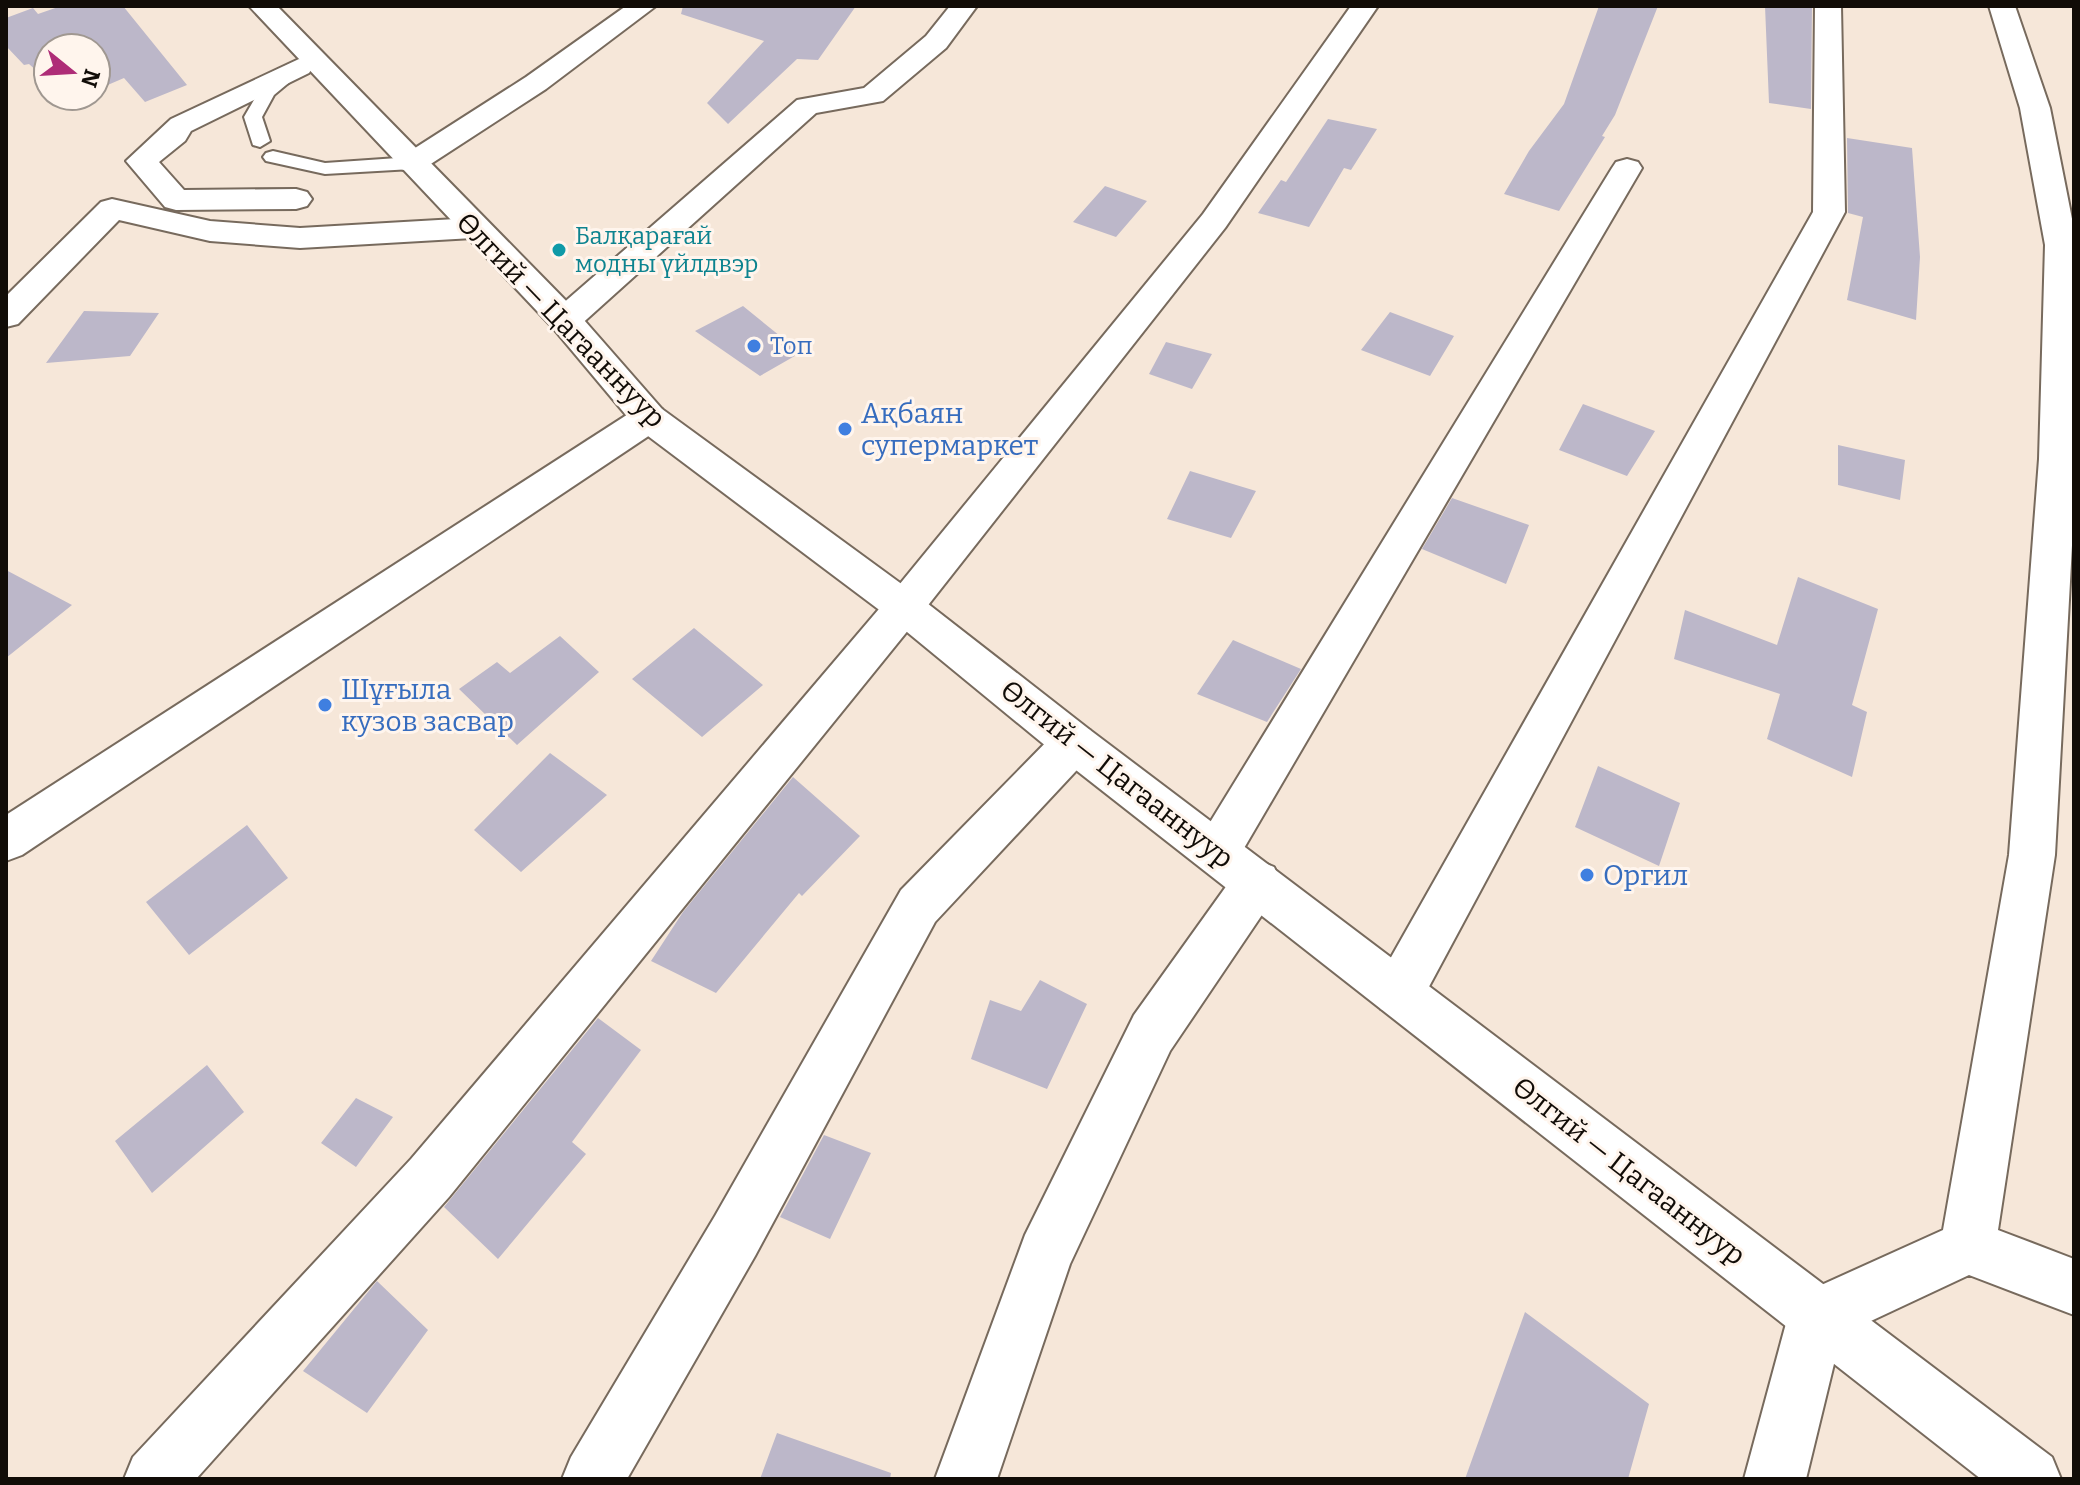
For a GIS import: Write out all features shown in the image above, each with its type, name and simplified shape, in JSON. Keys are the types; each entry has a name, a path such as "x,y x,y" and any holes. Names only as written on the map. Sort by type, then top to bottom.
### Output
{"main road":[{"name":"Өлгий — Цагааннуур","path":"263,6 305,62 412,163 565,320 649,418 904,607 1074,743 2030,1479"},
{"path":"412,163 536,83 643,6"},
{"path":"565,320 807,106 873,95 936,42 964,6"},
{"path":"155,1479 430,1178 904,607 1214,221 1365,6"},
{"path":"1399,992 1829,212 1828,6"},
{"path":"1968,1247 2032,855 2058,459 2061,245 2035,108 2002,6"},
{"path":"296,199 176,200 141,161 174,135 181,125 305,62"},
{"path":"966,1479 1045,1255 1152,1033 1237,867 1627,168"},
{"path":"6,316 112,209 210,231 300,238 473,228"},
{"path":"6,840 649,418"},
{"path":"593,1479 735,1236 918,906 1074,743"},
{"path":"1775,1479 1817,1316 1968,1247 2074,1287"}],"lane":[{"path":"305,62 267,92 253,117 267,149 306,168 354,170 412,163"}],"building":[{"path":"61,6 123,6 187,85 145,102 124,78 112,83 112,32 32,32 32,67 24,65 6,46 6,18 33,8 38,14"},
{"path":"683,6 856,6 818,60 797,59 728,124 707,103 764,41 681,14"},
{"path":"1599,6 1658,6 1615,115 1602,136 1605,137 1559,211 1504,194 1529,151 1564,104"},
{"path":"1765,6 1812,6 1811,109 1769,103"},
{"path":"1328,119 1377,129 1351,170 1344,168 1309,227 1258,213 1281,180 1286,182"},
{"path":"1847,138 1912,148 1920,257 1916,320 1847,300 1863,217 1848,213"},
{"path":"1105,186 1147,201 1116,237 1073,222"},
{"path":"743,306 800,353 760,376 695,331"},
{"path":"84,311 159,313 130,356 46,363"},
{"path":"1390,312 1454,336 1430,376 1361,350"},
{"path":"1166,342 1212,354 1192,389 1149,374"},
{"path":"1583,404 1655,431 1627,476 1559,450"},
{"path":"1838,445 1905,460 1900,500 1838,485"},
{"path":"1190,471 1256,491 1231,538 1167,519"},
{"path":"1452,498 1529,525 1506,584 1422,549"},
{"path":"6,570 72,605 6,658"},
{"path":"1798,577 1878,609 1852,705 1867,712 1852,777 1767,739 1780,694 1674,659 1685,610 1777,645"},
{"path":"694,628 763,685 702,737 632,679"},
{"path":"560,636 599,672 517,745 459,689 497,662 510,673"},
{"path":"1233,640 1301,669 1267,722 1197,694"},
{"path":"550,753 607,795 521,872 474,830"},
{"path":"1598,766 1680,803 1659,866 1575,827"},
{"path":"793,777 860,836 802,896 799,893 716,993 651,961 683,912"},
{"path":"247,825 288,878 189,955 146,902"},
{"path":"1040,980 1087,1004 1047,1089 971,1059 990,1000 1021,1011"},
{"path":"598,1018 641,1050 572,1142 586,1154 498,1259 444,1207"},
{"path":"207,1065 244,1112 152,1193 115,1141"},
{"path":"356,1098 393,1117 356,1167 321,1143"},
{"path":"824,1135 871,1153 830,1239 780,1217"},
{"path":"377,1281 428,1330 367,1413 303,1371"},
{"path":"1525,1312 1649,1404 1628,1479 1465,1479"},
{"path":"777,1433 891,1473 890,1479 760,1479"}],"place":[{"name":"Балқарағай модны үйлдвэр","path":"559,250"},
{"name":"Топ","path":"754,346"},
{"name":"Ақбаян супермаркет","path":"845,429"},
{"name":"Шұғыла кузов засвар","path":"325,705"},
{"name":"Оргил","path":"1587,875"}]}
